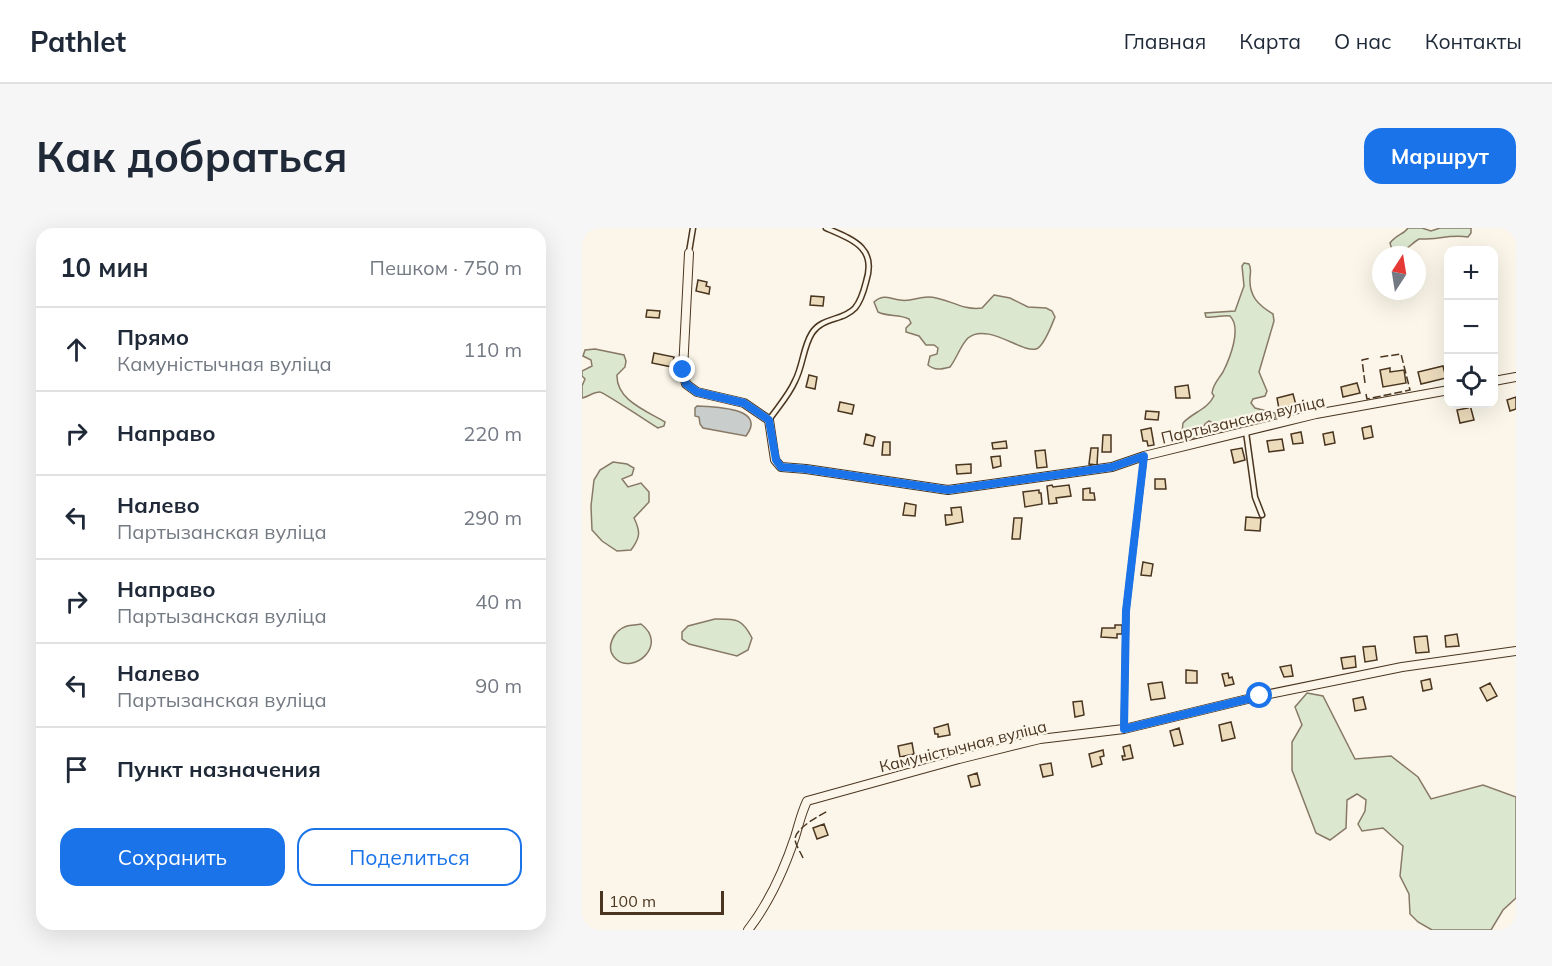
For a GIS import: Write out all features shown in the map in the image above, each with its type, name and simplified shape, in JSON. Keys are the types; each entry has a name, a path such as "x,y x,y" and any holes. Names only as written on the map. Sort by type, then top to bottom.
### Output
{"street":[{"path":"689,253 683,370 686,384 697,392 744,403 769,420"},
{"path":"1498,380 1516,377"},
{"name":"Партызанская вуліца","path":"769,420 776,460 781,467 948,490 1112,467 1144,456 1316,414 1444,391"},
{"name":"Камуністычная вуліца","path":"748,930 761,913 783,869 796,835 798,819 807,801 1040,739 1124,729 1260,696 1402,667 1516,651"}],"lane":[{"path":"689,253 693,228"},
{"path":"769,420 795,382 812,333 823,321 841,317 855,308 865,288 870,269 868,254 861,247 826,228"},
{"path":"1246,431 1255,497 1262,515"},
{"path":"1124,729 1126,611 1144,456"}],"green space":[{"path":"1408,228 1422,228 1431,231 1440,228 1471,228 1468,237 1419,239 1409,246 1391,246 1390,243"},
{"path":"1244,263 1249,264 1253,295 1263,307 1273,314 1274,321 1259,372 1267,391 1265,396 1253,399 1251,403 1255,408 1275,413 1276,417 1270,421 1234,422 1222,431 1215,429 1213,423 1209,421 1197,438 1187,439 1182,432 1183,423 1211,401 1214,396 1213,387 1223,372 1234,343 1235,328 1230,316 1206,317 1205,313 1235,311 1244,286 1242,266"},
{"path":"994,295 1010,298 1028,307 1046,308 1052,311 1055,317 1042,344 1036,349 1030,349 994,336 976,334 965,341 950,367 939,369 928,365 930,356 937,354 938,348 934,345 926,345 919,336 906,332 906,328 911,323 909,319 878,312 874,302 884,297 911,300 928,297 942,299 967,308 982,308"},
{"path":"595,349 624,355 625,367 617,375 618,384 627,398 665,422 664,426 658,428 600,392 582,398 582,386 585,379 582,371 592,366 591,360 583,356 585,350"},
{"path":"613,462 627,464 634,468 632,475 622,479 628,487 641,483 649,492 649,502 634,518 638,527 638,535 631,550 617,551 602,541 592,530 591,506 594,480 600,470"},
{"path":"715,619 741,623 752,638 748,650 737,656 689,644 682,639 682,632 688,626"},
{"path":"641,624 649,632 650,649 639,660 631,663 623,663 616,659 611,650 615,635 622,628"},
{"path":"1307,693 1323,696 1355,759 1391,756 1418,777 1431,799 1483,785 1516,797 1516,898 1503,910 1491,930 1432,930 1410,914 1409,894 1400,876 1403,846 1383,828 1362,831 1358,824 1365,811 1366,800 1357,794 1347,800 1346,828 1330,840 1316,833 1292,770 1292,742 1302,725 1295,707"}],"shaded area":[{"path":"697,406 736,410 750,419 751,426 746,436 703,428 699,417 695,416"}],"building":[{"path":"698,280 707,282 706,286 710,287 709,294 696,291"},
{"path":"811,296 824,297 823,306 810,305"},
{"path":"647,310 660,311 659,318 646,317"},
{"path":"654,353 674,357 672,367 652,363"},
{"path":"1443,366 1444,378 1421,384 1418,372"},
{"path":"1390,368 1390,372 1404,370 1406,383 1383,387 1380,370"},
{"path":"809,375 817,377 815,389 806,387"},
{"path":"1357,383 1360,393 1343,397 1341,387"},
{"path":"1188,385 1190,398 1176,398 1175,387"},
{"path":"1293,394 1296,405 1279,409 1277,398"},
{"path":"1516,397 1516,409 1510,411 1507,400"},
{"path":"840,402 854,405 852,414 838,411"},
{"path":"1471,408 1474,420 1460,423 1457,410"},
{"path":"1146,411 1159,412 1158,420 1145,419"},
{"path":"1371,426 1373,437 1364,439 1362,428"},
{"path":"1151,428 1154,445 1148,446 1147,441 1143,441 1141,430"},
{"path":"1301,432 1303,443 1293,444 1291,434"},
{"path":"1333,432 1335,443 1325,445 1323,434"},
{"path":"866,434 875,437 873,446 864,444"},
{"path":"1103,435 1111,435 1111,452 1102,452"},
{"path":"1282,439 1284,450 1269,452 1267,441"},
{"path":"1006,441 1007,448 993,449 992,443"},
{"path":"883,442 890,442 890,455 882,455"},
{"path":"1091,448 1098,448 1097,465 1089,464"},
{"path":"1242,448 1245,460 1234,463 1231,450"},
{"path":"1045,450 1047,467 1037,468 1035,451"},
{"path":"1000,456 1001,466 993,468 991,457"},
{"path":"971,464 971,473 957,474 956,465"},
{"path":"1155,479 1165,479 1166,489 1155,489"},
{"path":"1052,485 1053,487 1069,485 1071,496 1056,498 1057,503 1049,504 1047,486"},
{"path":"1090,488 1090,493 1094,493 1095,500 1083,500 1083,489"},
{"path":"1039,490 1042,504 1025,507 1023,492"},
{"path":"905,503 916,505 915,516 903,515"},
{"path":"961,507 963,522 946,525 945,515 952,515 951,508"},
{"path":"1246,517 1261,518 1260,531 1245,530"},
{"path":"1014,518 1022,518 1020,539 1012,539"},
{"path":"1143,562 1153,564 1151,576 1141,575"},
{"path":"1115,625 1122,625 1122,634 1117,634 1117,638 1101,637 1102,628 1115,628"},
{"path":"1457,634 1459,646 1446,647 1445,636"},
{"path":"1427,636 1429,652 1416,653 1414,637"},
{"path":"1375,646 1377,660 1365,662 1363,647"},
{"path":"1355,656 1356,667 1343,669 1341,658"},
{"path":"1291,665 1293,676 1284,677 1280,667"},
{"path":"1186,670 1197,671 1197,683 1186,683"},
{"path":"1228,673 1234,684 1225,686 1222,674"},
{"path":"1430,679 1432,689 1423,691 1421,681"},
{"path":"1162,682 1165,698 1151,700 1148,684"},
{"path":"1490,683 1497,696 1487,701 1480,688"},
{"path":"1363,697 1366,709 1355,711 1353,699"},
{"path":"1082,701 1084,715 1075,717 1073,702"},
{"path":"1231,722 1235,738 1222,741 1219,725"},
{"path":"948,724 950,735 938,737 938,734 935,734 934,728"},
{"path":"1179,728 1183,744 1174,746 1170,731"},
{"path":"912,743 914,754 900,757 898,746"},
{"path":"1130,745 1133,758 1123,760 1122,756 1125,756 1123,747"},
{"path":"1103,750 1104,756 1100,757 1102,764 1092,767 1089,754"},
{"path":"1051,763 1053,775 1043,777 1040,765"},
{"path":"977,773 980,785 971,787 968,776"},
{"path":"824,824 828,835 817,839 813,828"}],"fence":[{"path":"1366,394 1367,399 1410,390 1401,354 1380,357"},
{"path":"1365,383 1362,360 1371,358"},
{"path":"803,858 795,840 796,836 808,823 828,811"}],"route":[{"path":"683,370 686,384 697,392 744,403 769,420 776,460 781,467 948,490 1112,467 1144,456 1126,611 1124,729 1260,696"}]}
